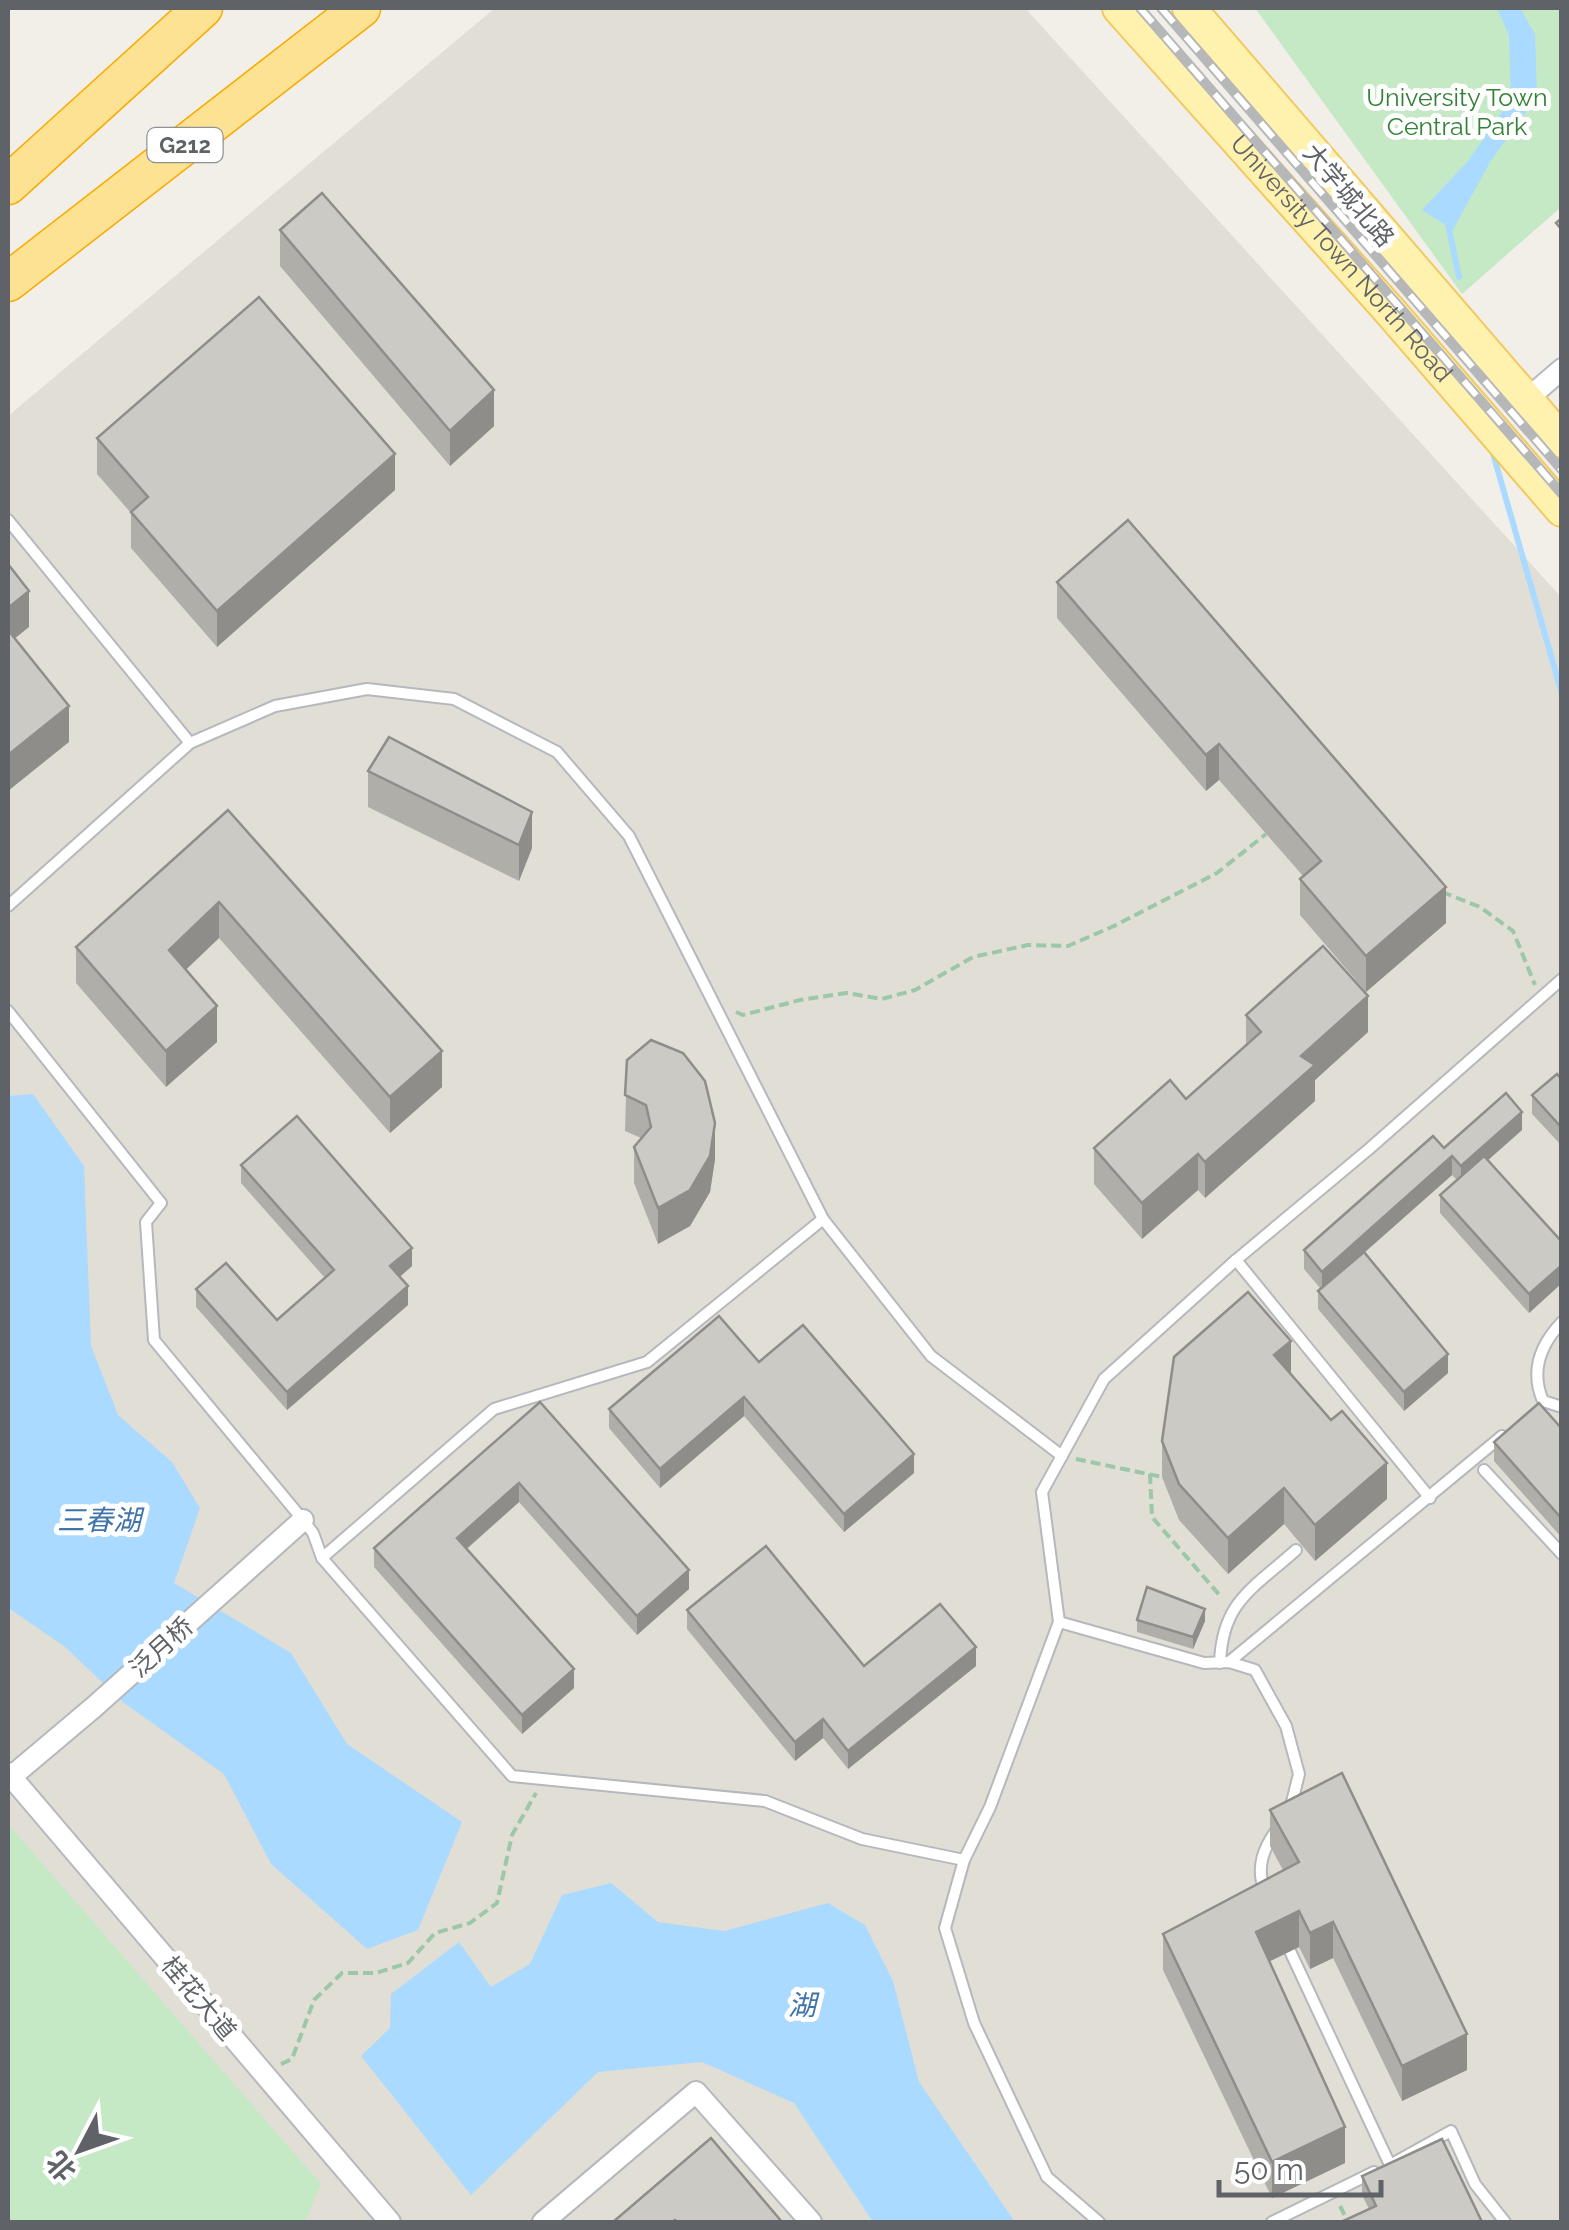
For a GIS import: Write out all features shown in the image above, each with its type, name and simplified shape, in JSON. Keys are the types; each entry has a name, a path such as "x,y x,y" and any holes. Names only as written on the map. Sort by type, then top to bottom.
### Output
{"highway":[{"path":"8,185 203,8"},
{"name":"G212","path":"8,282 361,8"}],"main road":[{"name":"University Town North Road","path":"1119,8 1562,510"},
{"name":"大学城北路","path":"1188,8 1518,391"},
{"path":"1228,130 1265,97"},
{"path":"1518,391 1562,440"}],"street":[{"path":"1518,391 1562,369"},
{"name":"泛月桥","path":"9,1775 94,1708 304,1520"},
{"name":"桂花大道","path":"9,1775 390,2222"},
{"path":"542,2222 696,2092 811,2222"}],"lane":[{"path":"8,520 190,743"},
{"path":"8,906 190,743 274,706 368,689 454,699 558,752 629,836 823,1218 931,1356 1062,1456"},
{"path":"1099,2222 1048,2177 974,2023 945,1928 964,1860 990,1807 1059,1622 1042,1492 1104,1379 1562,979"},
{"path":"8,1010 161,1203 146,1222 154,1340 304,1520 322,1558 512,1776 765,1801 862,1839 964,1860"},
{"path":"322,1558 494,1409 647,1362 823,1218"},
{"path":"1236,1260 1430,1498"},
{"path":"1562,1322 1548,1337 1535,1382 1543,1401 1562,1407"},
{"path":"1530,1412 1543,1401"},
{"path":"1224,1662 1517,1424"},
{"path":"1484,1470 1562,1554"},
{"path":"1224,1662 1220,1634 1232,1609 1296,1550"},
{"path":"1059,1622 1204,1663 1224,1662 1255,1670 1286,1726 1300,1774 1288,1814 1264,1848 1260,1879 1267,1895"},
{"path":"1290,1951 1390,2165"},
{"path":"1272,2222 1451,2131 1475,2184 1505,2222"}],"path":[{"path":"712,1000 743,1016 800,1000 847,993 882,999 915,990 973,957 1028,945 1068,946 1217,873 1266,834"},
{"path":"1438,889 1480,907 1513,931 1529,965 1538,999"},
{"path":"1062,1456 1162,1476"},
{"path":"1150,1474 1152,1517 1232,1609"},
{"path":"263,2073 292,2059 314,2000 342,1973 376,1973 408,1962 434,1933 470,1923 496,1903 512,1835 544,1779"}],"shaded area":[{"path":"495,8 1025,8 1561,597 1561,2222 8,2222 8,416"}],"green space":[{"name":"University Town Central Park","path":"1255,8 1561,8 1561,207 1462,294"},
{"path":"8,1824 321,2184 305,2222 8,2222"}],"water":[{"path":"1497,8 1520,8 1535,34 1537,97 1490,162 1453,230 1422,210 1468,161 1511,99 1509,35"},
{"name":"三春湖","path":"33,1094 84,1166 91,1346 118,1415 172,1462 200,1508 174,1583 291,1653 347,1744 462,1822 418,1930 367,1949 271,1864 224,1774 124,1703 64,1646 8,1608 8,1096"},
{"name":"湖","path":"611,1883 658,1922 724,1931 828,1903 865,1925 893,1981 919,2082 1015,2222 873,2222 794,2103 702,2062 598,2072 471,2195 361,2056 390,2028 391,1994 459,1942 491,1987 530,1964 562,1895"}],"building":[{"path":"322,193 494,390 450,431 280,230"},
{"path":"259,297 395,454 217,611 131,512 148,497 97,438"},
{"path":"1128,520 1446,887 1366,956 1300,879 1321,861 1219,744 1206,755 1057,582"},
{"path":"8,564 29,591 8,608"},
{"path":"8,630 69,706 8,755"},
{"path":"389,737 532,812 519,845 368,771"},
{"path":"228,810 442,1051 390,1097 219,902 169,950 217,1006 166,1051 76,947"},
{"path":"1323,946 1368,996 1301,1056 1315,1065 1205,1162 1198,1154 1142,1203 1094,1148 1170,1080 1186,1099 1261,1032 1246,1015"},
{"path":"651,1040 683,1053 705,1081 715,1123 710,1156 690,1190 658,1208 634,1147 651,1127 646,1105 625,1095 627,1060"},
{"path":"1557,1074 1562,1079 1562,1128 1532,1095"},
{"path":"1506,1093 1522,1112 1461,1166 1452,1156 1322,1272 1304,1250 1433,1136 1444,1148"},
{"path":"297,1116 412,1248 390,1266 408,1286 287,1392 196,1289 226,1263 277,1320 334,1270 241,1165"},
{"path":"1484,1156 1562,1242 1562,1265 1529,1294 1440,1195"},
{"path":"1364,1252 1448,1354 1404,1392 1318,1291"},
{"path":"1248,1292 1291,1341 1274,1355 1331,1420 1342,1411 1387,1463 1315,1525 1284,1488 1228,1538 1179,1484 1162,1441 1174,1357"},
{"path":"719,1316 759,1362 803,1325 914,1454 844,1514 744,1397 660,1469 609,1409"},
{"path":"540,1402 689,1570 637,1616 519,1483 457,1538 574,1669 522,1715 374,1548"},
{"path":"1539,1403 1562,1429 1562,1519 1494,1442"},
{"path":"766,1546 864,1666 940,1604 976,1647 848,1751 823,1719 795,1742 687,1610"},
{"path":"1147,1587 1205,1609 1193,1637 1137,1620"},
{"path":"1342,1773 1467,2034 1402,2066 1333,1922 1310,1933 1299,1911 1256,1932 1345,2127 1272,2162 1163,1934 1299,1862 1270,1810"},
{"path":"711,2138 782,2222 613,2222"},
{"path":"1442,2139 1482,2222 1341,2222 1376,2206 1362,2176"}],"waterway":[{"path":"1447,219 1459,277"},
{"path":"1492,450 1562,694"}],"railway":[{"path":"1140,8 1562,494"},
{"path":"1161,8 1562,470"}]}
